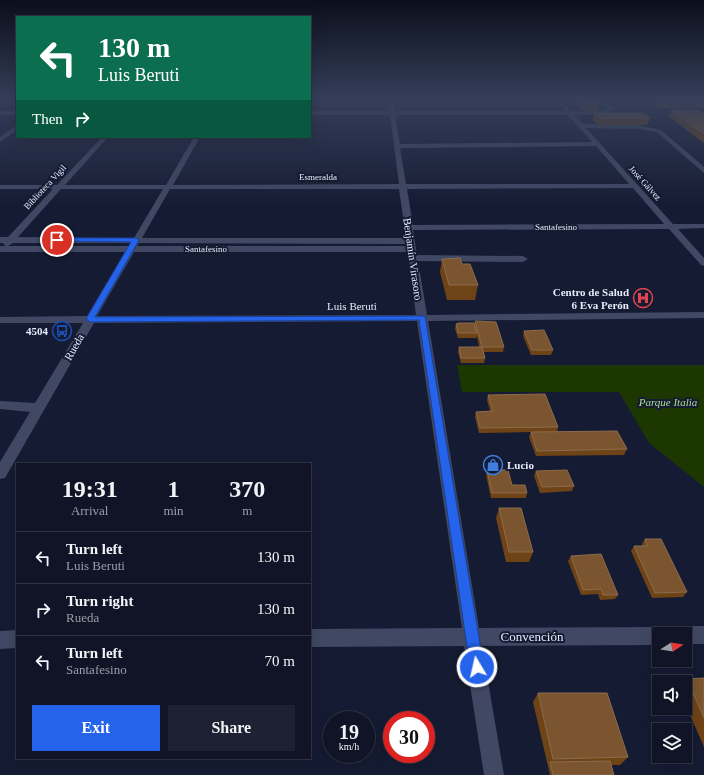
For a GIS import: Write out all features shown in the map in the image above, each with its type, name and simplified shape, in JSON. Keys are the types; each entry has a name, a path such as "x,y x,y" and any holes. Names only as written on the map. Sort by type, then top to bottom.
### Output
{"street":[{"name":"Benjamín Virasoro","path":"395,134 422,318 494,775"},
{"name":"José Gálvez","path":"589,134 704,263"},
{"path":"663,134 704,170"},
{"name":"Biblioteca Vigil","path":"10,240 104,138"},
{"name":"Rueda","path":"0,474 130,249 196,138"},
{"path":"397,146 598,144"},
{"name":"Esmeralda","path":"0,187 635,186"},
{"name":"Santafesino","path":"409,228 704,226"},
{"name":"Santafesino","path":"0,247 10,240 136,240 412,249 523,259"},
{"name":"Santafesino","path":"0,247 130,249 412,249"},
{"name":"Luis Beruti","path":"0,320 704,315"},
{"path":"0,405 38,408"},
{"path":"692,636 704,635"},
{"name":"Convención","path":"311,638 652,636"},
{"path":"0,640 16,639"}],"green space":[{"name":"Parque Italia","path":"457,365 704,365 704,487 649,443 619,392 462,392"}],"building":[{"path":"460,258 462,264 470,264 478,285 449,285 442,259"},
{"path":"475,321 496,322 504,347 482,347"},
{"path":"474,323 477,333 458,333 456,324"},
{"path":"544,330 553,350 532,350 524,331"},
{"path":"459,347 482,347 485,358 461,358"},
{"path":"545,394 558,427 480,428 476,412 493,411 488,395"},
{"path":"617,431 627,449 537,451 531,432"},
{"path":"487,470 508,470 512,485 525,485 527,493 492,493"},
{"path":"567,470 574,486 542,487 536,471"},
{"path":"499,508 521,508 533,552 509,552"},
{"path":"645,539 661,539 687,592 655,593 634,546 647,546"},
{"path":"601,554 618,595 603,595 601,589 583,590 571,556"},
{"path":"704,678 704,718 692,690 692,679"},
{"path":"538,693 607,693 628,757 553,759"},
{"path":"610,761 614,775 553,775 550,762"}],"place":[{"name":"Centro de Salud 6 Eva Perón","path":"643,298"},
{"name":"4504","path":"62,331"},
{"name":"Lucio","path":"493,465"}],"route":[{"path":"57,240 136,240 90,319 422,318 477,667"}]}
